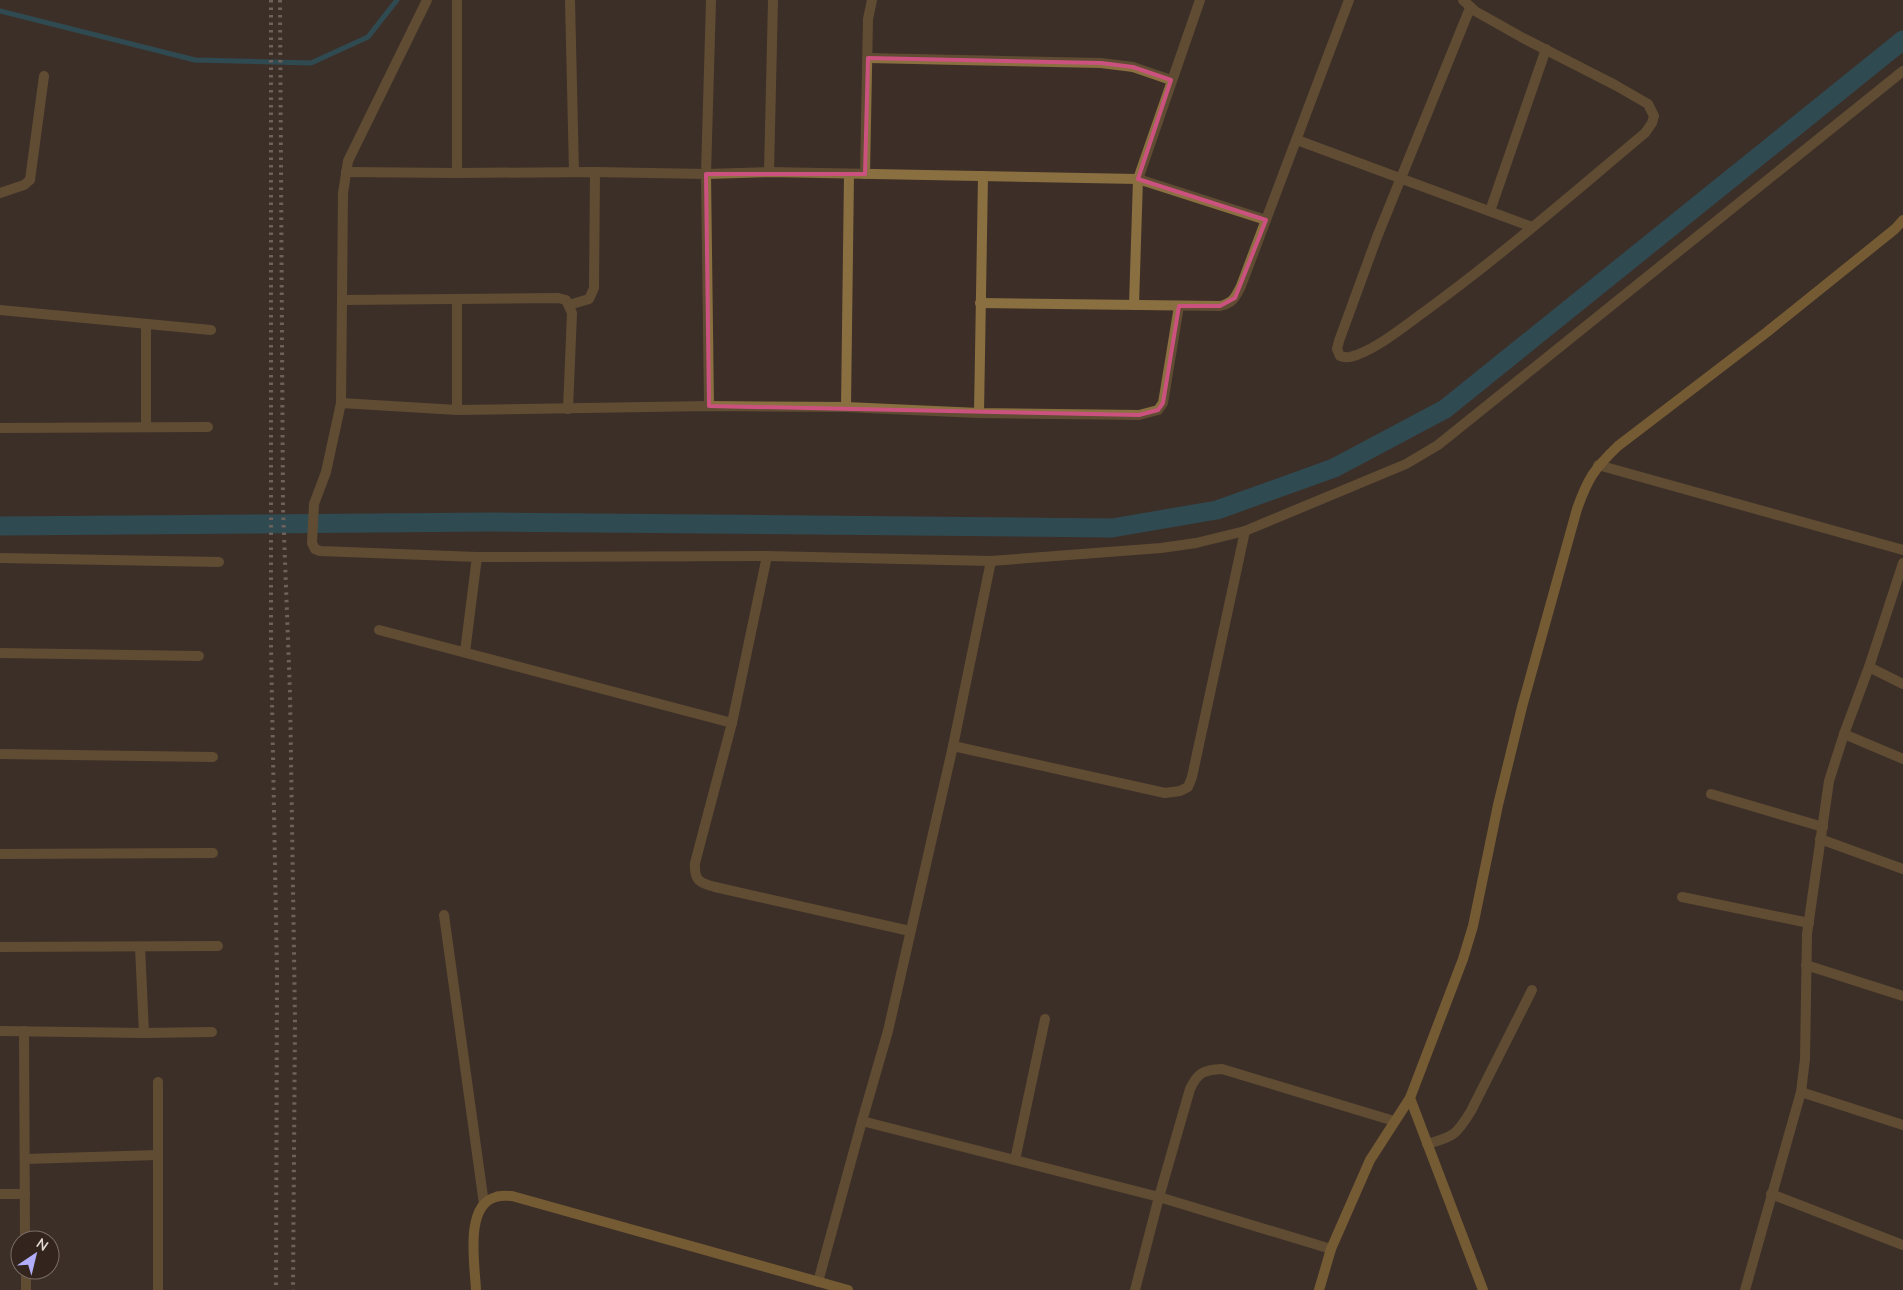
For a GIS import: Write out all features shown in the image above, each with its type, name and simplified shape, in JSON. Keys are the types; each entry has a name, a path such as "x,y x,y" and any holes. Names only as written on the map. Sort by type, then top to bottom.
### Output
{"street":[{"path":"427,0 352,152 346,172 343,193 341,403 326,472 314,504 313,538 315,549 328,552 477,557 767,556 991,561 1161,548 1196,543 1244,530 1406,464 1438,445 1903,71"},
{"path":"457,0 457,173"},
{"path":"570,0 574,172"},
{"path":"709,406 706,174 711,0"},
{"path":"769,172 774,0"},
{"path":"866,174 868,19 872,0"},
{"path":"1134,305 1138,179 1200,0"},
{"path":"980,303 1179,306 1220,306 1228,304 1235,298 1349,0"},
{"path":"1463,0 1470,8 1648,104 1654,116 1652,123 1645,133 1470,278 1392,335 1364,352 1344,358 1340,356 1337,349 1339,341 1401,178 1470,8"},
{"path":"1490,211 1546,50"},
{"path":"868,58 1101,63 1133,67 1172,80"},
{"path":"0,193 24,185 30,180 44,76"},
{"path":"1297,140 1532,227"},
{"path":"346,172 706,174 769,172 1138,179 1266,220"},
{"path":"569,305 585,302 589,299 594,288 596,172"},
{"path":"846,407 848,174"},
{"path":"979,413 983,176"},
{"path":"1319,1290 1331,1249 1370,1160 1410,1098 1464,959 1522,707 1577,509 1587,482 1598,465 1618,446 1767,332 1903,220"},
{"path":"342,300 558,298 566,300 572,312 568,409"},
{"path":"457,300 457,410"},
{"path":"341,403 457,410 709,406 846,407 979,413 1139,414 1158,410 1163,403 1179,306"},
{"path":"0,310 210,330"},
{"path":"146,324 146,427"},
{"path":"0,428 208,427"},
{"path":"1598,465 1903,550"},
{"path":"953,746 1165,793 1180,791 1188,787 1192,777 1244,530"},
{"path":"767,556 732,723 695,863 694,874 701,883 910,931"},
{"path":"466,652 477,557"},
{"path":"0,558 219,562"},
{"path":"818,1282 888,1031 953,746 991,561"},
{"path":"1745,1290 1800,1092 1805,1059 1806,965 1809,923 1829,781 1903,563"},
{"path":"379,630 732,723"},
{"path":"0,653 199,656"},
{"path":"1869,667 1903,684"},
{"path":"1844,734 1903,758"},
{"path":"0,754 214,757"},
{"path":"1710,794 1823,827"},
{"path":"1820,839 1903,869"},
{"path":"0,854 213,853"},
{"path":"1682,897 1809,923"},
{"path":"444,915 484,1204"},
{"path":"0,946 218,946"},
{"path":"140,947 144,1033"},
{"path":"1806,965 1903,996"},
{"path":"1427,1144 1454,1134 1460,1129 1532,990"},
{"path":"1015,1160 1045,1019"},
{"path":"0,1031 212,1032"},
{"path":"24,1031 25,1230"},
{"path":"1135,1290 1159,1197 1190,1089 1196,1076 1209,1069 1222,1069 1394,1121"},
{"path":"158,1082 158,1290"},
{"path":"1800,1092 1903,1125"},
{"path":"1410,1098 1483,1290"},
{"path":"862,1121 1159,1197 1331,1249"},
{"path":"25,1159 158,1155"},
{"path":"0,1194 25,1194"},
{"path":"1772,1194 1903,1245"},
{"path":"476,1290 474,1226 477,1215 484,1204 496,1197 512,1196 848,1290"}],"highlighted area":[{"path":"868,58 1101,63 1133,67 1171,80 1138,179 1266,220 1235,298 1220,306 1179,306 1163,403 1158,410 1139,415 709,406 706,174 865,174"}],"waterway":[{"path":"0,11 195,60 311,63 368,37 397,0"},
{"path":"0,526 494,522 1112,528 1217,510 1334,468 1445,409 1903,40"}],"railway":[{"path":"271,0 271,647 277,973 276,1290"},
{"path":"280,0 283,508 290,693 295,1019 293,1290"}]}
